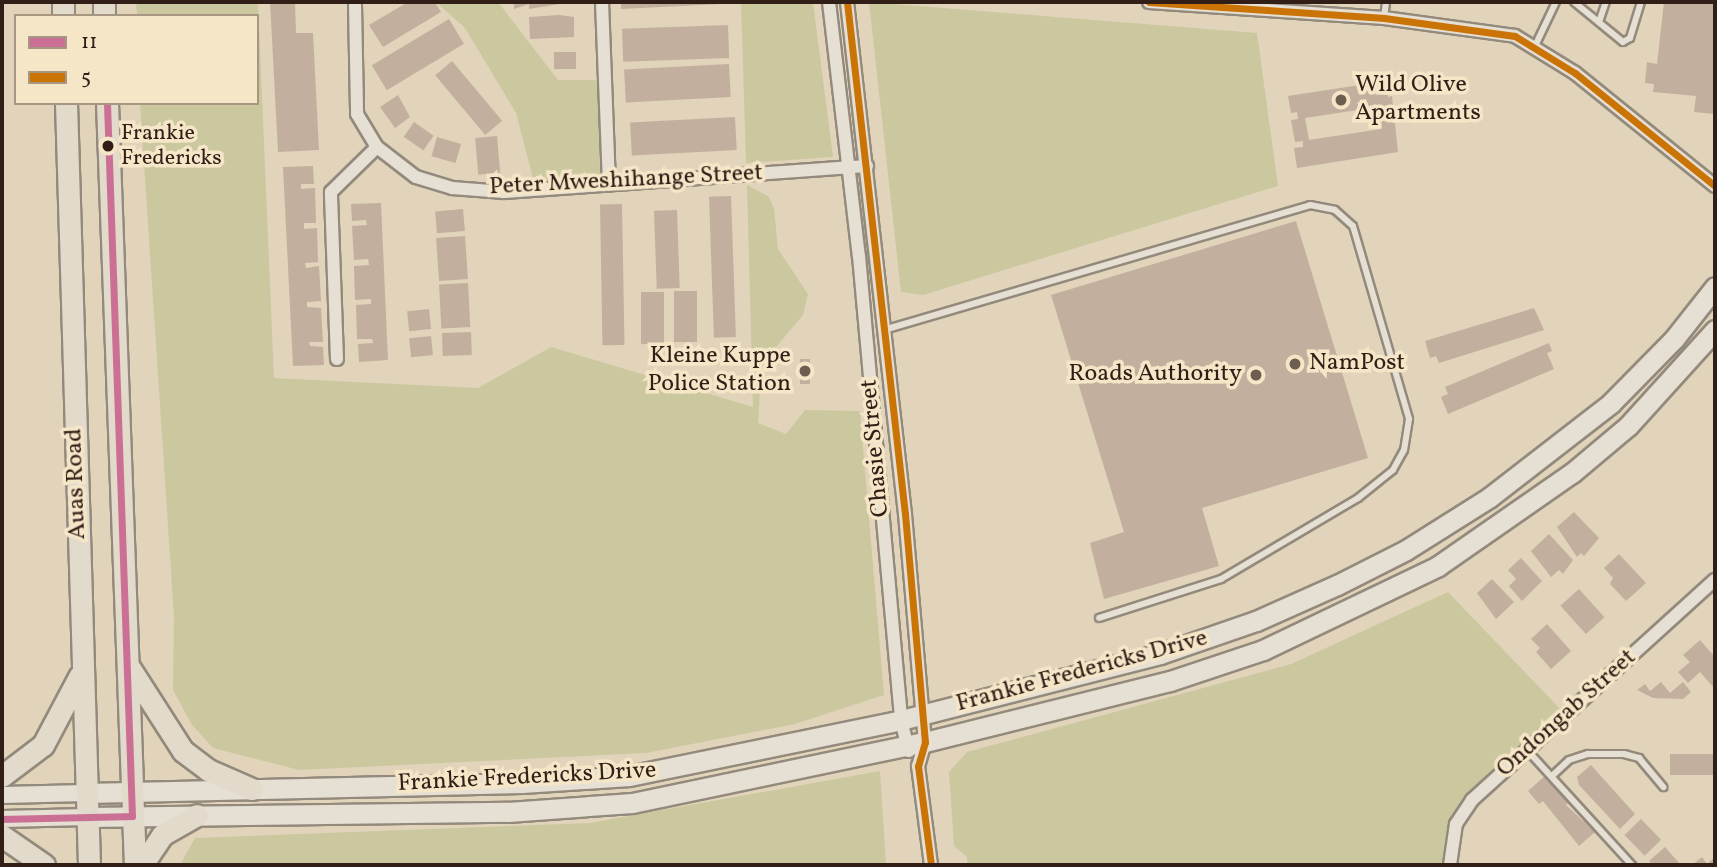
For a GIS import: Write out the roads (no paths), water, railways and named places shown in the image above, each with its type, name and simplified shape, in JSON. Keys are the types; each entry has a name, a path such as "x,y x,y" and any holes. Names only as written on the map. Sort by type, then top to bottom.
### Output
{"highway":[{"name":"Auas Road","path":"66,105 89,865"},
{"name":"Auas Road","path":"107,105 135,865"},
{"path":"126,663 183,751 208,770 252,789"},
{"path":"2,776 43,744 82,670"},
{"path":"142,865 154,842 170,828 197,815"},
{"path":"2,836 44,865"}],"main road":[{"name":"Frankie Fredericks Drive","path":"86,793 522,783 629,776 901,720 1172,650 1256,621 1405,550 1490,497 1612,402 1674,339 1715,287"},
{"name":"Frankie Fredericks Drive","path":"87,817 508,812 632,803 916,744 1170,681 1263,650 1438,566 1582,466 1628,426 1715,330"}],"street":[{"path":"602,2 609,183"},
{"name":"Chasie Street","path":"830,2 901,720 916,744"},
{"name":"Chasie Street","path":"847,2 887,329 921,715 916,744 931,865"},
{"path":"1149,2 1384,18 1492,31 1535,46 1715,186"},
{"name":"Peter Mweshihange Street","path":"355,5 357,114 377,147 416,177 452,188 505,192 867,166"},
{"path":"337,359 331,192 377,147"},
{"name":"Ondongab Street","path":"1450,865 1456,824 1472,800 1715,580"},
{"path":"2,795 86,793"},
{"path":"2,819 87,817"}],"lane":[{"path":"1384,18 1386,2"},
{"path":"1535,46 1556,2"},
{"path":"1574,2 1619,41 1626,41 1641,2"},
{"path":"1599,22 1605,2"},
{"path":"887,329 1310,205 1335,210 1353,226 1409,419 1404,450 1393,470 1358,498 1221,579 1099,618"},
{"path":"1527,750 1632,865"},
{"path":"1552,776 1569,760 1588,754 1624,754 1639,758 1663,787"}],"place":[{"name":"Wild Olive Apartments","path":"1341,100"},
{"name":"Frankie Fredericks","path":"108,146"},
{"name":"NamPost","path":"1295,364"},
{"name":"Kleine Kuppe Police Station","path":"805,371"},
{"name":"Roads Authority","path":"1256,375"}]}
